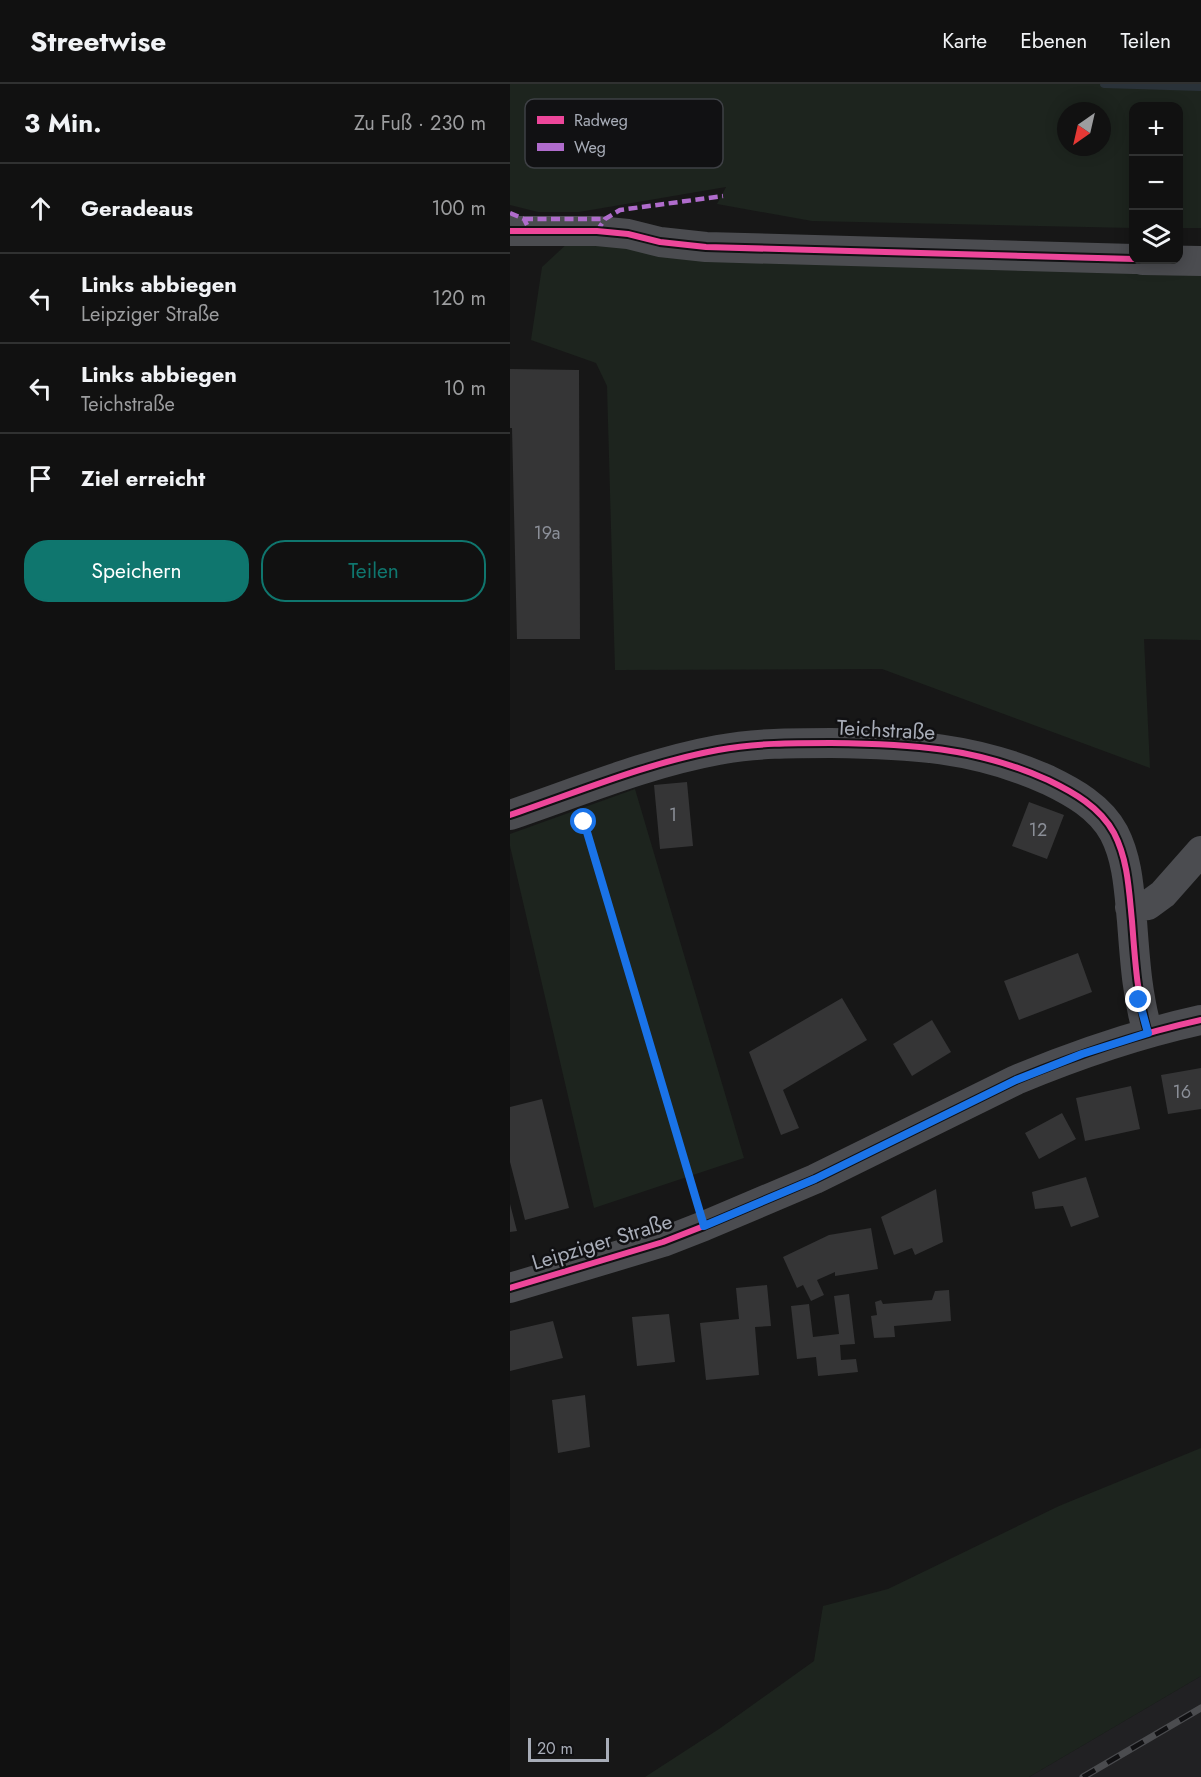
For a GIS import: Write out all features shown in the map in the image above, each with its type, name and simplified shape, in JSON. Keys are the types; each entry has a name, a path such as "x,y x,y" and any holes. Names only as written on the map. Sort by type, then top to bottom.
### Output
{"street":[{"path":"510,231 597,231 706,247 1129,259"},
{"path":"1183,261 1201,261"},
{"name":"Teichstraße","path":"510,815 662,764 719,750 789,743 891,744 964,752 1005,763 1057,784 1086,801 1105,820 1119,845 1124,860 1138,992 1148,1033"},
{"path":"1130,907 1148,905 1163,894 1201,851"},
{"name":"Leipziger Straße","path":"510,1288 663,1242 815,1179 1016,1080 1082,1054 1148,1033 1201,1020"}],"path":[{"path":"584,822 704,1226"}],"shaded area":[{"path":"510,84 1201,84 1201,228 1183,228 1183,102 1129,102 1129,228 812,221 717,204 726,187 579,212 538,212 510,205"},
{"path":"570,241 1201,274 1201,640 1144,639 1150,768 882,669 615,670 607,386 596,363 531,340 542,267"},
{"path":"635,789 744,1158 594,1208 510,846 510,834"},
{"path":"1201,1448 1201,1676 1029,1777 645,1777 719,1729 814,1661 823,1606 888,1589 1059,1506"},
{"path":"1201,1676 1201,1777 1029,1777"}],"building":[{"path":"510,369 579,370 580,639 517,639"},
{"path":"687,782 693,846 660,849 654,785"},
{"path":"1029,802 1064,815 1047,859 1012,846"},
{"path":"1078,953 1092,992 1019,1020 1004,981"},
{"path":"842,998 867,1040 783,1090 799,1128 781,1135 749,1052"},
{"path":"932,1020 951,1052 912,1076 893,1044"},
{"path":"1201,1068 1201,1109 1168,1114 1161,1075"},
{"path":"1131,1086 1140,1129 1085,1141 1076,1098"},
{"path":"542,1099 569,1208 525,1220 510,1162 510,1107"},
{"path":"1062,1113 1076,1139 1039,1159 1025,1133"},
{"path":"1086,1177 1099,1217 1071,1227 1063,1206 1035,1209 1032,1192"},
{"path":"936,1189 943,1242 915,1255 912,1248 894,1255 881,1217"},
{"path":"510,1204 517,1231 510,1232"},
{"path":"871,1228 878,1269 835,1276 835,1272 817,1280 824,1295 811,1301 803,1285 797,1288 783,1257 829,1235"},
{"path":"767,1285 771,1326 755,1327 759,1375 706,1380 700,1323 739,1319 736,1288"},
{"path":"949,1290 951,1321 894,1326 895,1337 874,1338 871,1316 877,1315 875,1302 881,1300 883,1304 932,1300 935,1291"},
{"path":"849,1294 855,1344 840,1345 841,1360 856,1359 858,1372 818,1376 816,1357 797,1359 791,1306 809,1304 813,1337 839,1334 834,1296"},
{"path":"669,1314 675,1362 637,1366 632,1317"},
{"path":"553,1321 563,1358 510,1371 510,1331"},
{"path":"585,1395 590,1447 558,1453 552,1400"}],"waterway":[{"path":"1104,84 1201,87"}],"railway":[{"path":"1083,1777 1201,1708"}],"marked path":[{"path":"597,231 605,219 620,210 723,196"},
{"path":"510,213 524,219 527,225"},
{"path":"524,219 605,219"}],"cycle path":[{"path":"510,231 597,231 706,247 1129,259"},
{"path":"510,815 665,762 746,746 788,743 915,746 968,754 1021,769 1048,780 1085,801 1101,815 1119,843 1127,876 1137,978 1148,1033"},
{"path":"510,1288 663,1242 815,1179 1016,1080 1107,1046 1201,1020"}],"route":[{"path":"584,822 704,1226 815,1179 1048,1066 1148,1033 1139,1000"}]}
